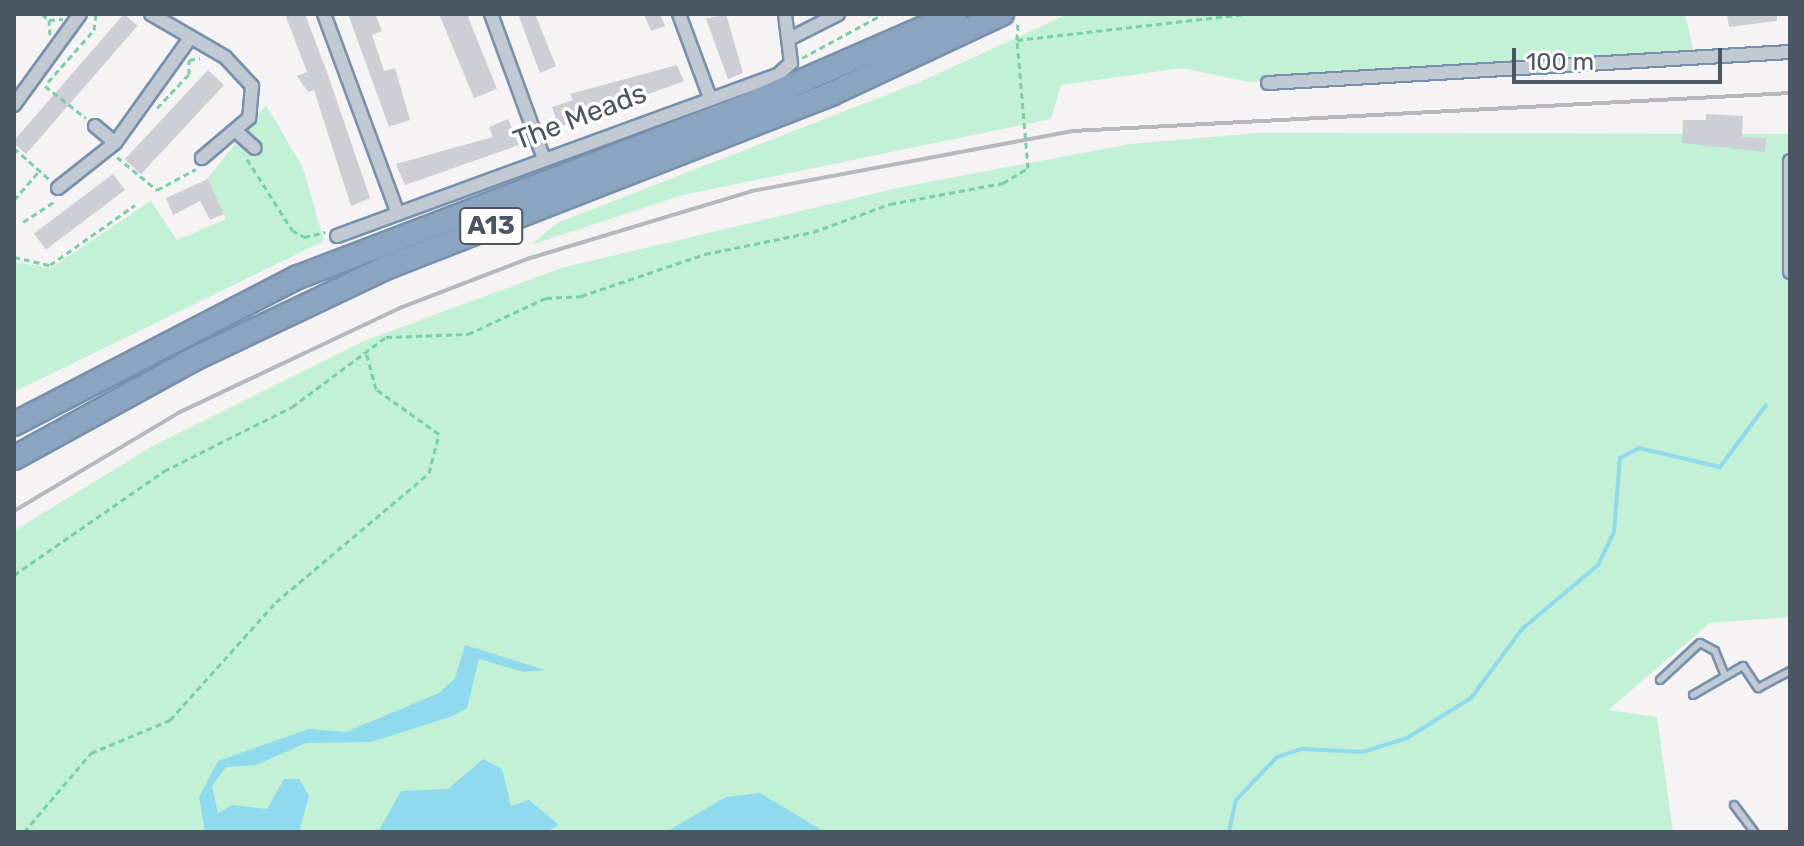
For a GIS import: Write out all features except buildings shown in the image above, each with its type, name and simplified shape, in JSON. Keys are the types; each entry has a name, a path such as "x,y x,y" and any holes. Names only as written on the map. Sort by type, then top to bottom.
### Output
{"highway":[{"name":"A13","path":"14,424 298,277 810,81 955,14"},
{"name":"A13","path":"14,458 194,359 388,267 831,94 1001,20"}],"street":[{"path":"14,105 80,14"},
{"path":"151,14 191,37 244,75 254,100 249,118 202,158"},
{"path":"324,14 398,214"},
{"path":"491,14 543,156"},
{"path":"679,14 709,95"},
{"path":"785,14 791,63"},
{"path":"789,39 838,14"},
{"path":"58,182 119,149 191,37"},
{"path":"1268,83 1790,52"},
{"name":"The Meads","path":"337,236 709,95 778,75 791,63"},
{"path":"95,126 119,149"},
{"path":"236,131 255,148"},
{"path":"1790,161 1790,272"}],"lane":[{"path":"1660,680 1700,643 1715,651 1724,673"},
{"path":"1693,695 1724,673 1743,666 1762,688 1790,671"},
{"path":"1734,805 1754,832"}],"path":[{"path":"42,14 49,20"},
{"path":"35,98 94,30 96,14"},
{"path":"791,63 883,14"},
{"path":"1017,40 1246,14"},
{"path":"14,575 164,471 292,407 386,337 468,334 546,298 581,296 890,204 1003,183 1028,168 1017,40 1001,20"},
{"path":"151,114 189,74 189,60 209,60"},
{"path":"45,86 95,126"},
{"path":"14,148 58,182 64,195 23,222"},
{"path":"255,148 246,155 292,230 337,236"},
{"path":"107,165 119,149 157,190 204,164 202,158"},
{"path":"14,200 40,170"},
{"path":"14,257 50,265 135,205"},
{"path":"24,832 91,753 170,720 276,602 429,473 439,434 376,389 366,351"}],"green space":[{"path":"1068,14 1685,14 1694,53 1249,82 1182,68 1061,85 1051,119 683,195 531,245 557,223 922,81"},
{"path":"266,105 303,168 324,241 14,392 14,262 51,268 151,201 177,240 226,219 207,179"},
{"path":"1258,133 1790,134 1790,617 1710,623 1608,710 1657,717 1673,832 14,832 14,531 151,447 364,341 561,268 902,187 1130,144"}],"water":[{"path":"465,645 545,670 524,672 479,659 467,708 453,716 371,742 306,743 256,765 226,767 212,786 218,813 232,805 267,809 284,779 299,779 309,796 299,832 205,832 199,797 218,761 309,729 346,732 439,693 455,678"},
{"path":"483,759 502,769 511,806 529,800 559,825 545,832 378,832 401,791 448,789"},
{"path":"760,793 825,832 666,832 726,797"}],"waterway":[{"path":"1229,832 1236,800 1277,757 1302,749 1363,752 1407,738 1471,698 1522,629 1598,565 1614,532 1620,458 1639,448 1720,467 1766,405"}],"railway":[{"path":"14,511 180,412 400,308 527,259 752,191 1073,131 1790,93"}]}
